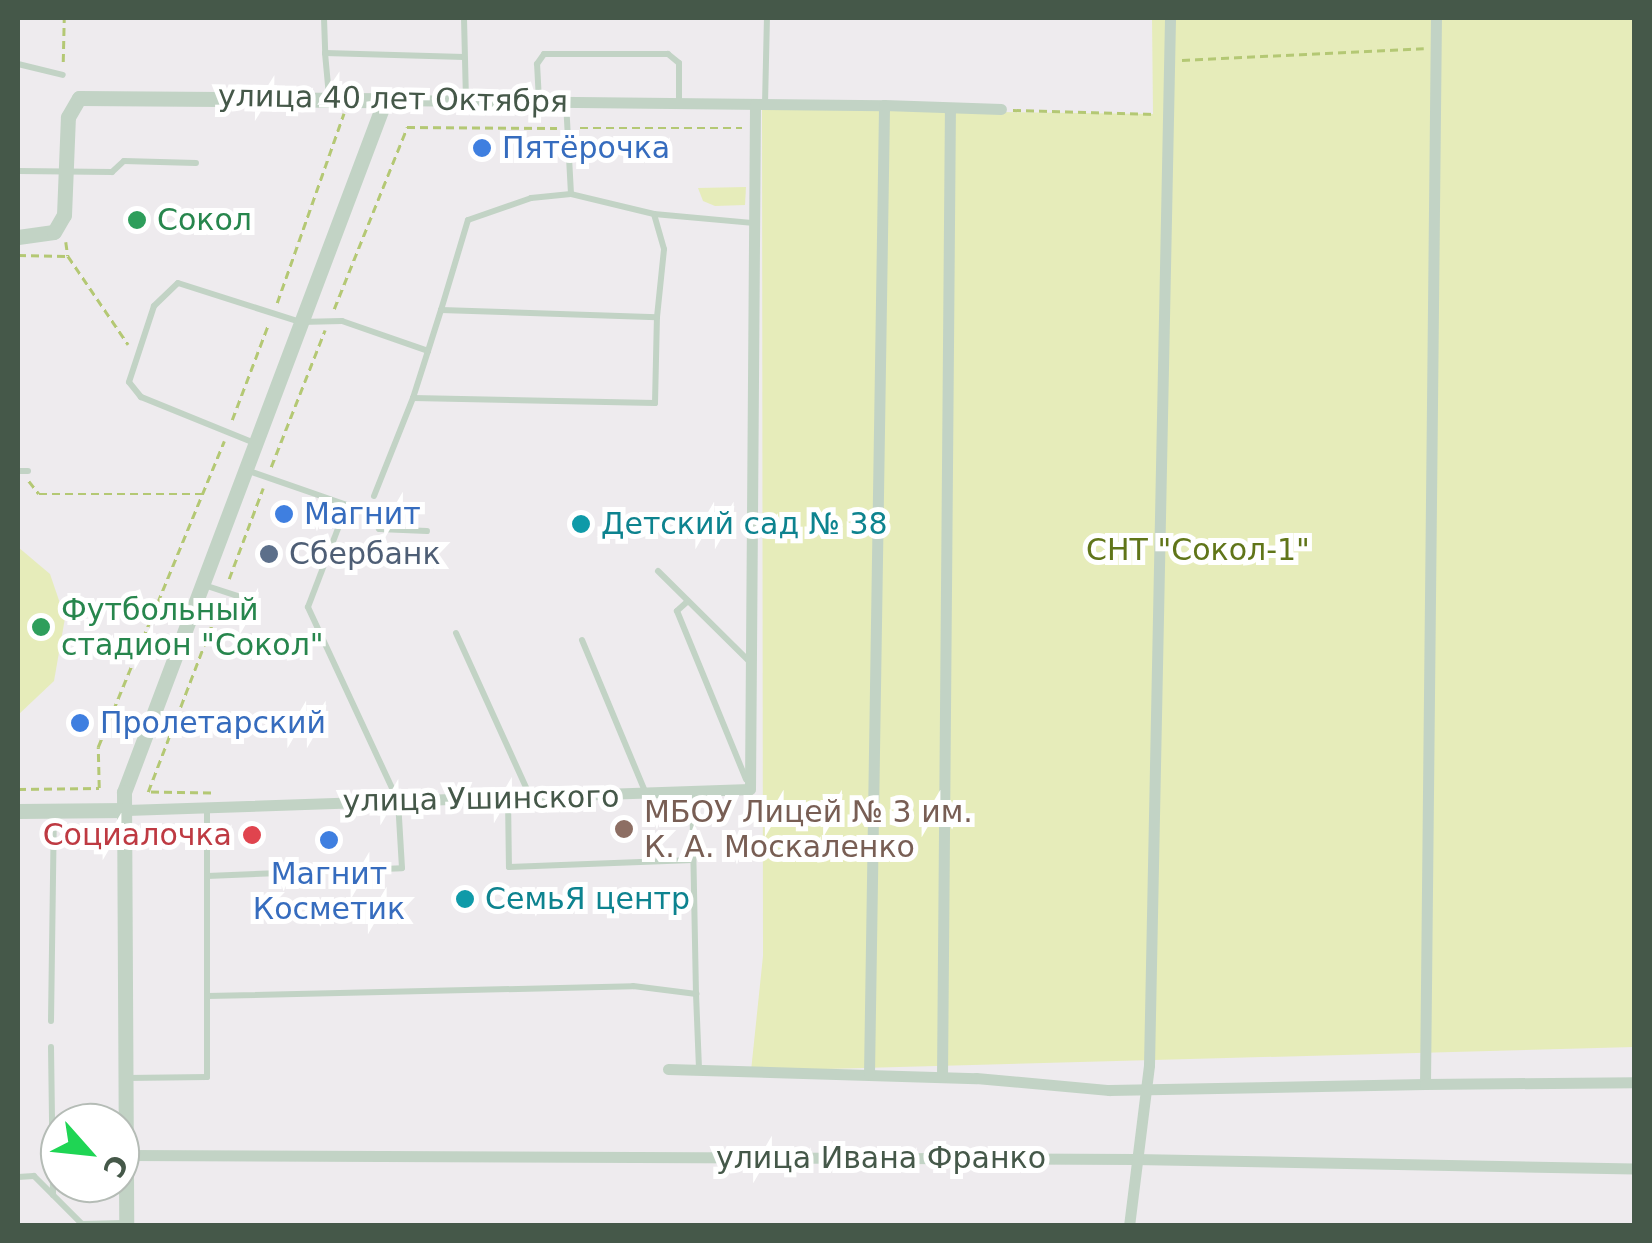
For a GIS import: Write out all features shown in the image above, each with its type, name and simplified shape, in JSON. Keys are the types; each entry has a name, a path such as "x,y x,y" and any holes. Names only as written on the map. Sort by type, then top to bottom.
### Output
{"street":[{"path":"1129,1226 1147,1086 1170,18"},
{"path":"1425,1084 1436,18"},
{"name":"улица 40 лет Октября","path":"64,215 68,117 79,98 336,96 385,100 1001,109"},
{"path":"127,1103 124,792 198,584 385,100"},
{"path":"750,789 755,128 760,104"},
{"path":"869,1074 884,105"},
{"path":"942,1077 950,108"},
{"path":"18,238 54,232 64,215"},
{"name":"улица Ушинского","path":"18,811 692,794 750,789"},
{"path":"668,1069 942,1077 1109,1090 1147,1086 1634,1082"},
{"name":"улица Ивана Франко","path":"140,1155 1135,1159 1634,1169"}],"lane":[{"path":"324,18 326,54 336,96"},
{"path":"464,18 466,101"},
{"path":"760,104 766,18"},
{"path":"326,54 464,57"},
{"path":"539,100 537,64 544,54 668,54 678,63 679,102"},
{"path":"18,64 63,75"},
{"path":"566,100 571,194"},
{"path":"18,171 112,172 124,161 196,163"},
{"path":"374,496 413,398 468,220 532,198 571,194 654,214 754,223"},
{"path":"413,398 655,403 664,249 654,214"},
{"path":"253,443 141,397 129,382 154,306 178,282 300,322 329,320 428,352"},
{"path":"441,310 658,317"},
{"path":"243,469 368,512 379,529 427,531"},
{"path":"18,471 28,471"},
{"path":"207,876 402,868 398,800 308,607 347,505"},
{"path":"658,571 749,661"},
{"path":"198,584 241,597"},
{"path":"688,601 677,611 750,789"},
{"path":"456,632 530,798"},
{"path":"582,640 646,795"},
{"path":"692,794 699,1070"},
{"path":"508,798 510,867 694,860"},
{"path":"127,1078 207,1078 207,805"},
{"path":"51,1021 54,811"},
{"path":"207,996 633,986 696,994"},
{"path":"51,1047 52,1103"},
{"path":"61,1203 82,1224 126,1224"}],"path":[{"path":"63,75 64,18"},
{"path":"1169,61 1435,47"},
{"path":"18,790 98,788 98,747 228,434 344,121 336,96"},
{"path":"1001,109 1167,114"},
{"path":"223,793 148,792 267,476 407,127 755,128"},
{"path":"64,215 68,256 138,355"},
{"path":"18,255 68,256"},
{"path":"18,481 29,481 39,494 204,494"}],"green space":[{"name":"СНТ \"Сокол-1\"","path":"1152,18 1634,18 1634,1047 751,1071 763,956 762,109 1153,114"},
{"path":"746,187 745,205 715,206 703,201 698,188"},
{"name":"Футбольный стадион \"Сокол\"","path":"18,547 50,574 65,618 54,681 18,715"}],"place":[{"name":"Пятёрочка","path":"482,148"},
{"name":"Сокол","path":"137,220"},
{"name":"Магнит","path":"284,514"},
{"name":"Детский сад № 38","path":"581,524"},
{"name":"Сбербанк","path":"269,554"},
{"name":"Футбольный стадион \"Сокол\"","path":"41,627"},
{"name":"Пролетарский","path":"80,723"},
{"name":"МБОУ Лицей № 3 им. К. А. Москаленко","path":"624,829"},
{"name":"Социалочка","path":"252,835"},
{"name":"Магнит Косметик","path":"329,840"},
{"name":"СемьЯ центр","path":"465,899"}]}
